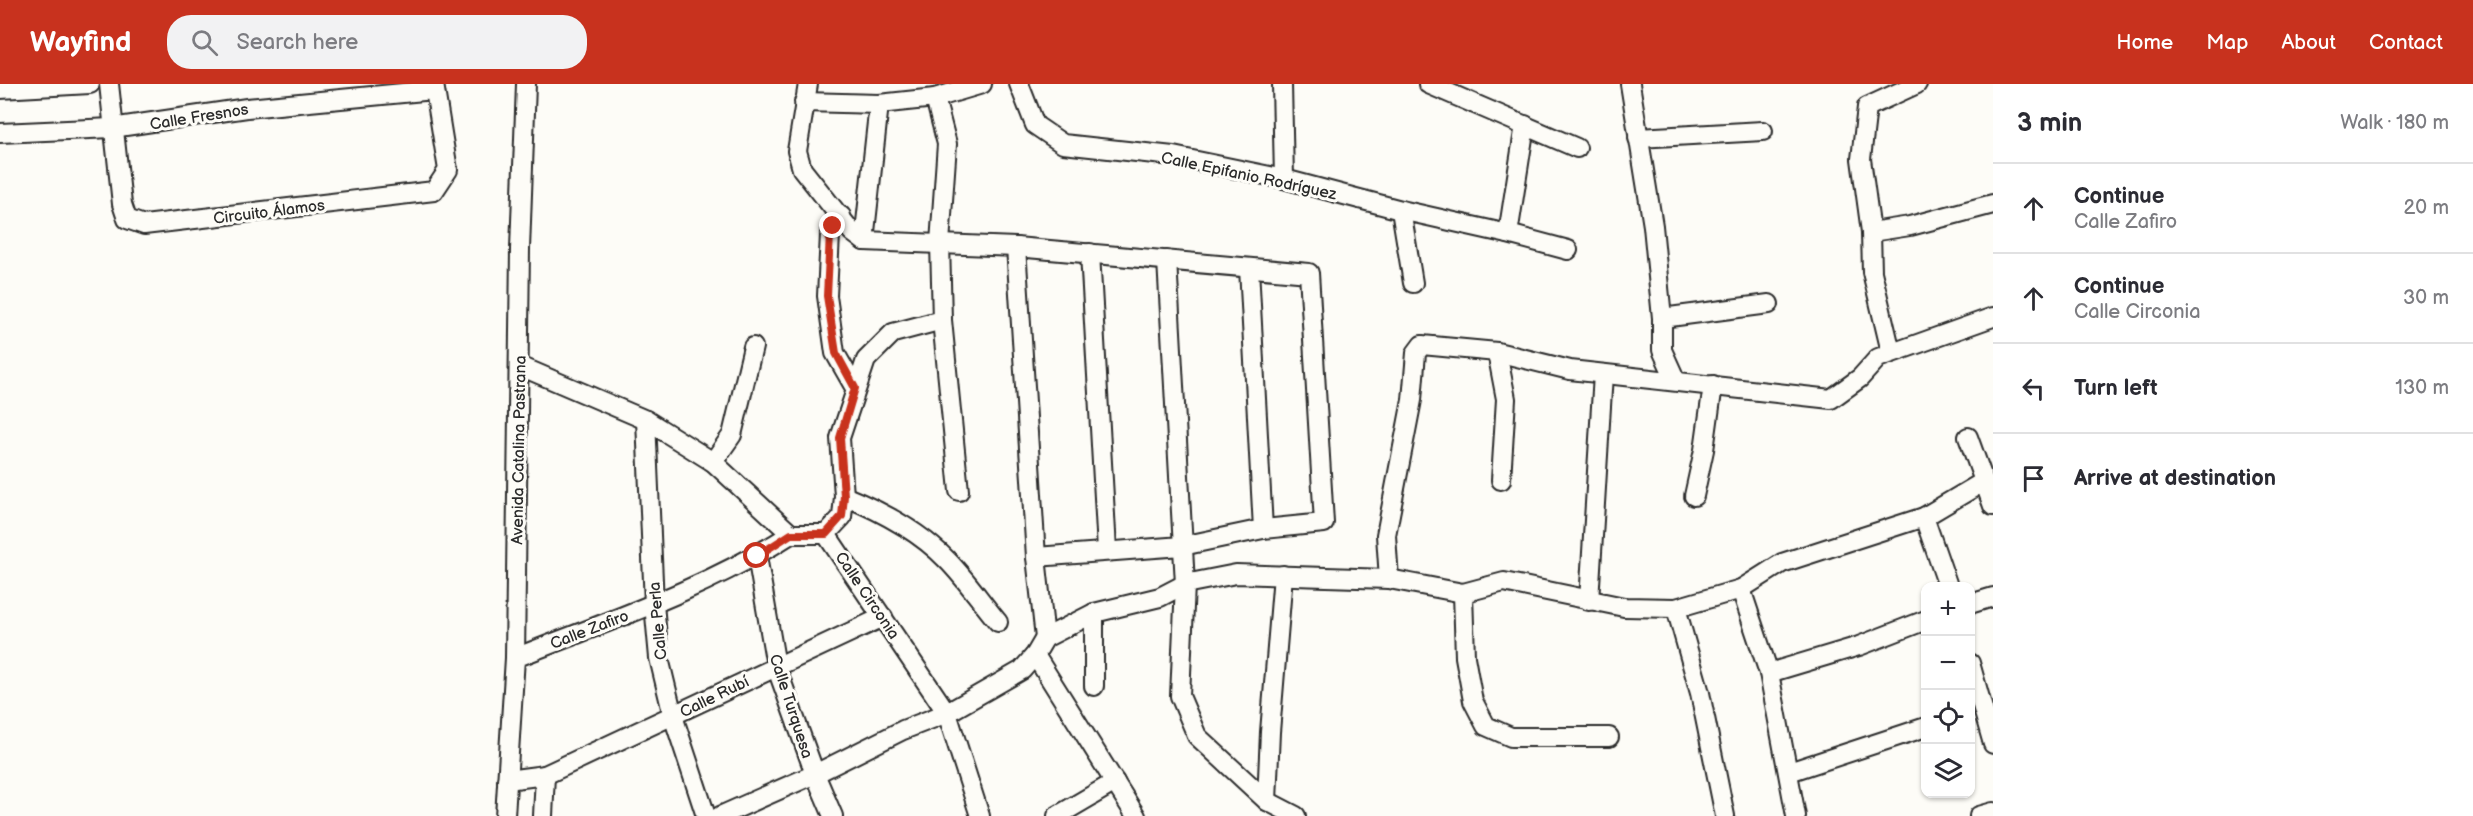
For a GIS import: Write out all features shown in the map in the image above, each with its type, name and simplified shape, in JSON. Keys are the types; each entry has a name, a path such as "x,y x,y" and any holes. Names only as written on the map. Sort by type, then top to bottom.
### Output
{"street":[{"path":"0,89 90,84"},
{"name":"Circuito Álamos","path":"109,84 122,204 127,219 144,225 434,191 448,170 434,87"},
{"name":"Avenida Catalina Pastrana","path":"506,816 515,658 520,249 526,84"},
{"path":"982,84 935,98 879,105 806,93 797,151 802,169 852,232 864,241 1016,247 1310,273 1324,523 1263,529 1182,546 1036,556"},
{"name":"Calle Epifanio Rodríguez","path":"1019,84 1035,125 1063,144 1173,156 1284,179 1568,250"},
{"path":"1282,84 1284,179"},
{"path":"1428,84 1577,148"},
{"path":"1630,84 1653,226 1662,318 1662,351 1676,381"},
{"path":"1885,355 1872,272 1872,232 1861,159 1867,106 1917,84"},
{"name":"Calle Fresnos","path":"0,133 112,128 247,108 434,87"},
{"path":"935,98 947,144 940,243 942,320 959,491"},
{"path":"864,241 879,105"},
{"path":"1508,234 1525,125"},
{"path":"1638,138 1763,131"},
{"path":"1872,232 1910,226 1993,204"},
{"path":"1401,210 1413,283"},
{"path":"841,216 830,234 827,296 836,353 855,388"},
{"path":"1016,247 1036,556 1045,638"},
{"path":"1090,253 1107,550"},
{"path":"1167,260 1185,584 1180,696 1197,736 1267,801 1296,816"},
{"path":"1249,268 1263,529"},
{"path":"1662,318 1769,304"},
{"path":"1389,579 1386,535 1412,400 1416,353 1422,345 1497,352 1570,370 1831,399 1860,378 1885,355 1993,317"},
{"path":"826,534 842,516 844,496 840,438 866,360 893,333 942,320"},
{"path":"713,462 732,435 753,347"},
{"path":"1640,377 1662,351"},
{"path":"1497,352 1506,399 1501,480"},
{"path":"520,366 646,420 713,462 791,534"},
{"path":"1589,601 1603,374"},
{"path":"1694,496 1704,450 1713,385"},
{"name":"Calle Perla","path":"646,420 654,604 659,658 673,716 706,816"},
{"path":"1968,437 1993,506"},
{"path":"720,816 815,774 903,730 948,713 1022,670 1035,655 1045,638 1094,614 1161,597 1185,584 1236,574 1282,575 1389,579 1463,593 1504,582 1624,607 1676,608 1741,589 1782,563 1924,517 1983,482"},
{"path":"844,496 873,508 915,532 947,560 998,622"},
{"path":"1924,517 1947,582"},
{"name":"Calle Zafiro","path":"515,658 654,604 757,556 791,534"},
{"name":"Calle Circonia","path":"791,534 826,534 948,713 980,816"},
{"name":"Calle Turquesa","path":"757,556 776,666 815,774 833,816"},
{"path":"1267,801 1282,575"},
{"path":"1741,589 1769,673 1796,816"},
{"path":"1463,593 1465,657 1473,701 1486,726 1511,736 1610,736"},
{"path":"1975,603 1993,597"},
{"path":"1676,608 1700,693 1725,816"},
{"path":"1094,614 1094,686"},
{"name":"Calle Rubí","path":"507,780 545,775 883,617"},
{"path":"1769,673 1858,646 1921,622"},
{"path":"1035,655 1136,816"},
{"path":"1975,680 1993,744"},
{"path":"1789,772 1921,729"},
{"path":"543,816 545,775"},
{"path":"1057,816 1116,782"},
{"path":"1979,816 1993,812"}],"route":[{"path":"757,556 791,534 826,534 842,516 844,496 840,438 855,388 836,353 827,296 830,234 833,226"}]}
